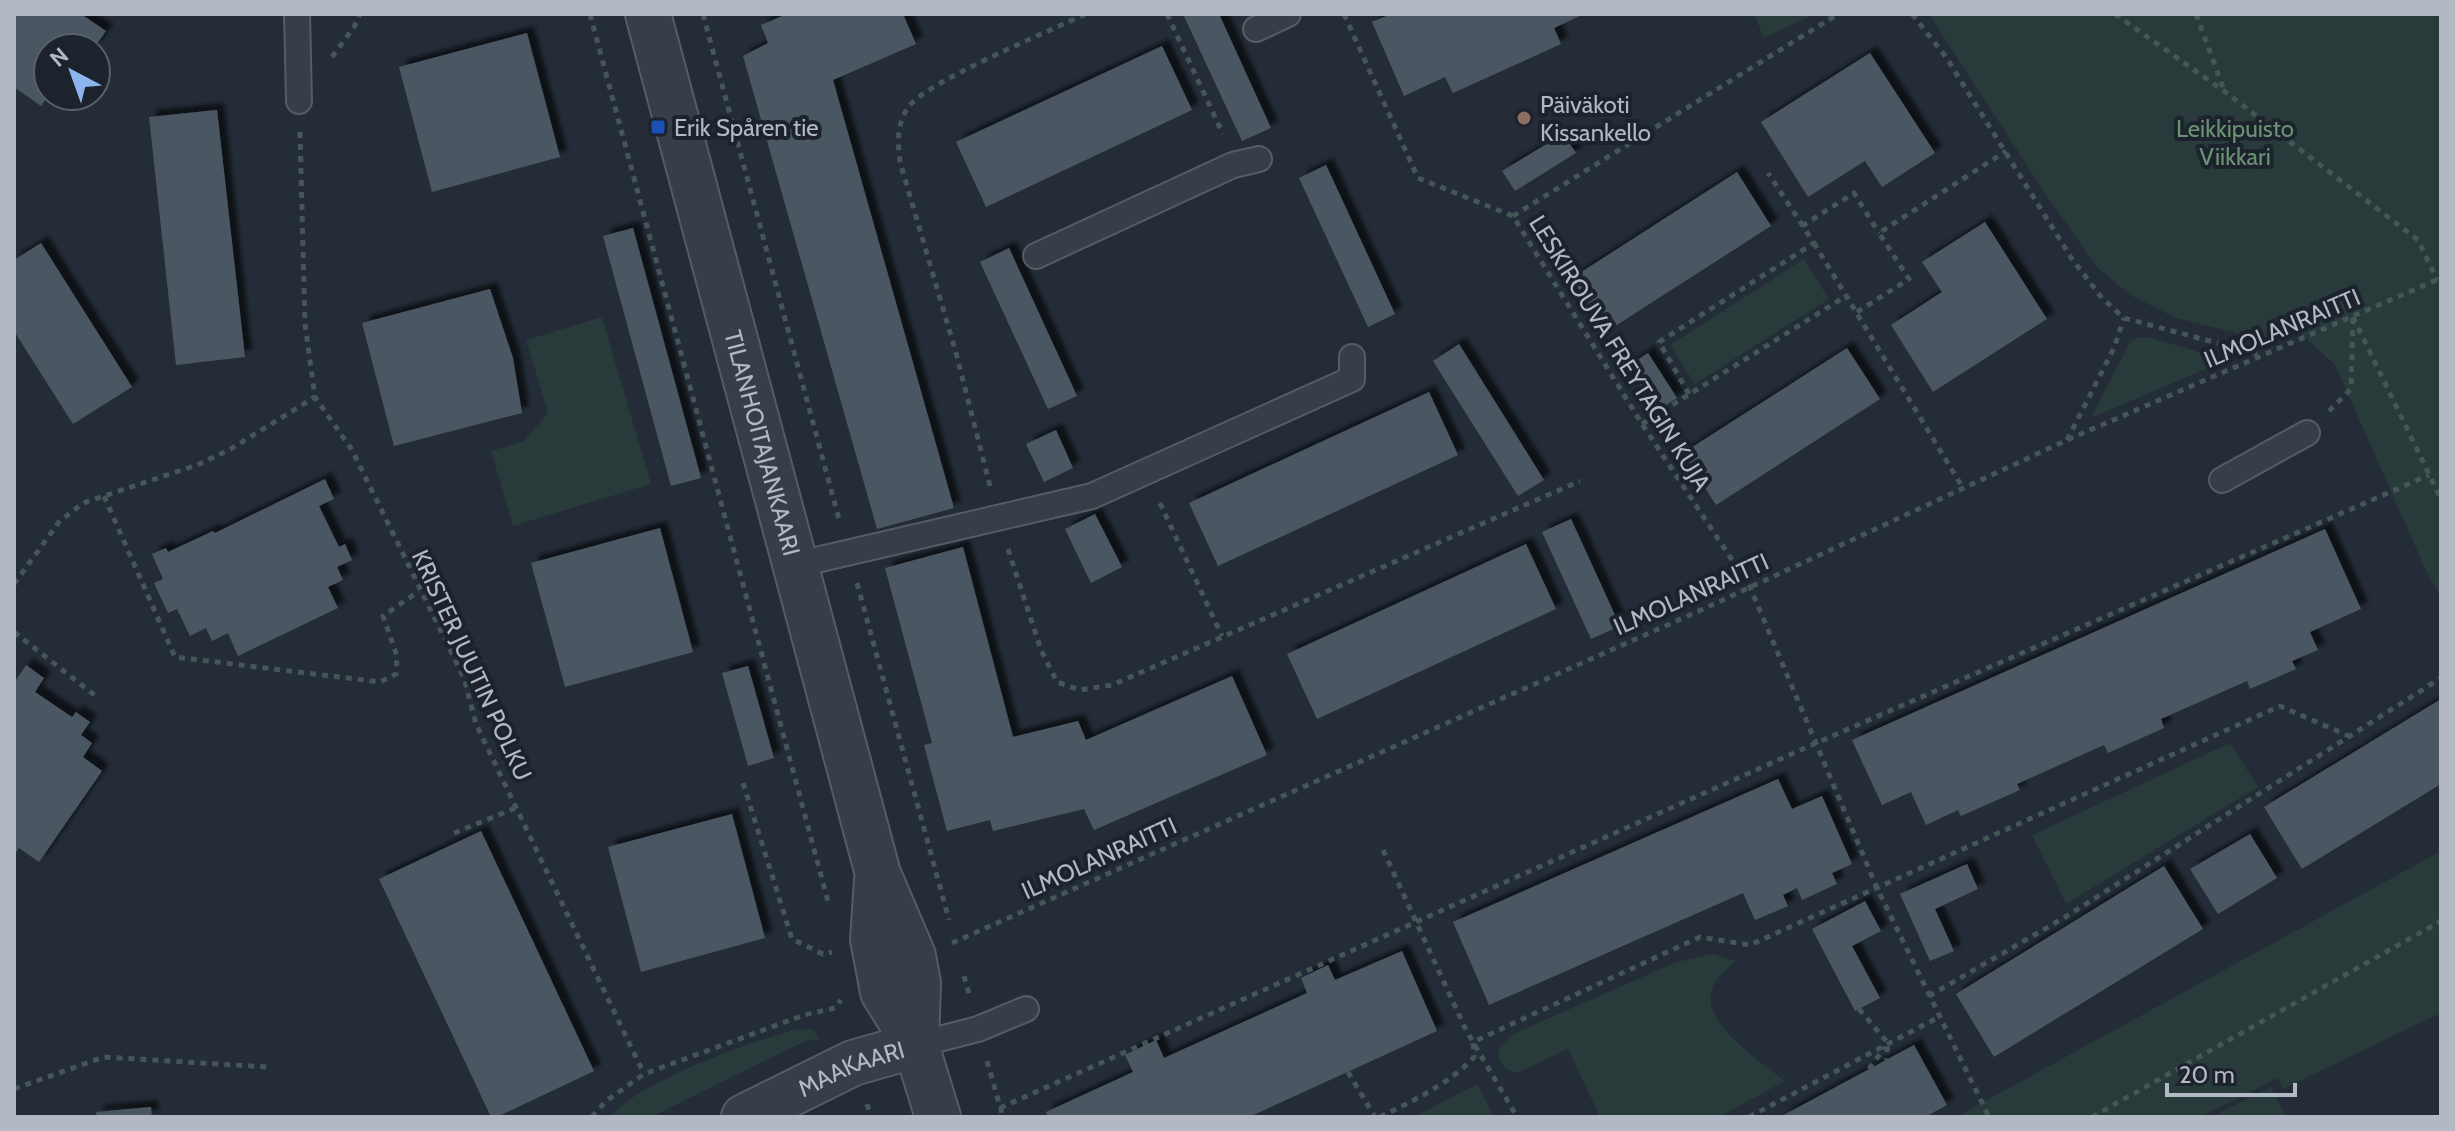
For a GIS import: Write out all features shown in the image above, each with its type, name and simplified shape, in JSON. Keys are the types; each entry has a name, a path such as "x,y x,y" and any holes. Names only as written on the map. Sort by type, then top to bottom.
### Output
{"street":[{"name":"TILANHOITAJANKAARI","path":"648,14 878,874 873,939 883,992 916,1045 938,1117"},
{"name":"MAAKAARI","path":"744,1117 853,1063 916,1045"}],"lane":[{"path":"297,14 299,101"},
{"path":"1256,29 1288,14"},
{"path":"1036,256 1248,162"},
{"path":"795,565 1092,496 1352,379 1352,357"},
{"path":"2222,480 2307,433"},
{"path":"916,1045 978,1029 1026,1009"}],"path":[{"path":"590,14 829,905"},
{"path":"703,14 848,553"},
{"path":"1085,14 939,83 908,107 897,132 900,162 956,353 998,519 1041,650 1057,682 1080,690 1112,685 1580,481"},
{"path":"1167,14 1248,162"},
{"name":"LESKIROUVA FREYTAGIN KUJA","path":"1344,14 1418,178 1513,216 1642,424 1750,587 1877,888 1989,1117"},
{"path":"1513,216 1838,14"},
{"path":"1912,14 1946,57 2072,259 2102,298 2124,318 2263,355"},
{"path":"2115,14 2224,91 2418,240 2439,279"},
{"path":"2196,14 2224,91"},
{"name":"KRISTER JUUTIN POLKU","path":"299,101 305,324 315,397 352,450 464,678 476,724 644,1074"},
{"path":"1879,233 2006,151"},
{"path":"1768,173 1857,312 1963,488"},
{"path":"1802,226 1854,193 1909,279 1857,312"},
{"path":"1689,394 1659,342 1814,243"},
{"name":"ILMOLANRAITTI","path":"848,553 955,942 1750,587 2067,440 2439,279"},
{"path":"1642,424 1846,296"},
{"path":"2307,433 2351,389 2353,317"},
{"path":"2353,317 2441,499"},
{"path":"2067,440 2114,348 2124,318"},
{"path":"14,584 59,522 83,503 197,465 229,450 315,397"},
{"path":"1146,471 1222,636"},
{"path":"1003,1117 1000,1108 1814,744 2429,475"},
{"path":"104,496 175,657 380,682 396,674 397,656 383,616 419,591"},
{"path":"14,632 97,697"},
{"path":"1929,996 2067,916 2441,678"},
{"path":"1473,1042 1700,937 1750,945 2280,706 2349,736"},
{"path":"743,783 792,939 823,954 841,951"},
{"path":"454,833 518,807"},
{"path":"1383,850 1473,1042 1517,1117"},
{"path":"2092,1117 2441,921"},
{"path":"592,1117 606,1101 644,1074 804,1015 835,1008 846,992"},
{"path":"1859,1009 1888,1043 1886,1060"},
{"path":"1749,1117 1939,1017"},
{"path":"1348,1072 1377,1117 1427,1094 1459,1073 1474,1057 1473,1042"},
{"path":"1869,1069 1888,1043"},
{"path":"14,1089 104,1057 267,1067"}],"green space":[{"path":"1754,14 1815,14 1764,38"},
{"name":"Leikkipuisto Viikkari","path":"1929,14 2441,14 2441,596 2427,573 2335,365 2296,329 2265,340 2176,318 2130,295 2097,267 2046,195"},
{"path":"1804,259 1829,299 1695,384 1670,345"},
{"path":"602,317 651,484 513,526 491,451 524,441 548,413 526,340"},
{"path":"2148,337 2227,360 2091,418 2130,342"},
{"path":"2230,743 2258,787 2066,904 2032,835"},
{"path":"2441,851 2441,1013 2283,1089 2278,1078 2200,1117 1956,1117"},
{"path":"1713,954 1736,961 1712,989 1711,1002 1715,1015 1735,1041 1785,1081 1719,1117 1600,1117 1568,1049 1517,1073 1507,1070 1498,1058 1499,1048 1513,1034 1676,962"},
{"path":"799,1029 814,1030 820,1041 814,1039 797,1045 651,1117 611,1117 624,1104 669,1077 727,1052"},
{"path":"1477,1084 1494,1117 1413,1117"},
{"path":"2271,1087 2286,1117 2211,1117"}],"building":[{"path":"14,14 81,14 106,31 32,32 32,100 14,87"},
{"path":"787,14 903,14 916,44 833,80 954,508 877,529 743,56 768,43 761,25"},
{"path":"1183,14 1219,14 1271,128 1242,141"},
{"path":"1391,14 1584,14 1554,28 1561,44 1453,93 1445,77 1404,96 1372,22"},
{"path":"527,33 560,157 432,192 399,67"},
{"path":"1162,46 1192,110 986,207 956,142"},
{"path":"1870,53 1935,153 1882,187 1865,161 1808,197 1761,122"},
{"path":"217,110 245,357 176,365 149,117"},
{"path":"1563,134 1576,153 1515,191 1502,171"},
{"path":"1326,165 1395,314 1368,327 1299,178"},
{"path":"1737,172 1771,226 1606,332 1572,278"},
{"path":"1985,222 2047,319 1933,392 1891,325 1942,292 1922,262"},
{"path":"633,228 701,478 671,486 603,236"},
{"path":"41,243 132,387 73,424 14,331 14,260"},
{"path":"1009,248 1077,396 1048,409 980,262"},
{"path":"490,289 513,358 522,413 394,446 362,323"},
{"path":"1459,344 1544,480 1518,496 1433,361"},
{"path":"1847,348 1880,399 1716,505 1683,453"},
{"path":"1648,353 1677,398 1657,411 1628,366"},
{"path":"1429,392 1458,455 1218,566 1189,503"},
{"path":"1056,430 1073,468 1044,482 1026,444"},
{"path":"325,479 334,499 319,506 339,547 345,544 352,560 337,567 343,580 328,587 338,608 238,656 228,633 212,641 206,628 190,636 177,609 168,613 154,583 163,579 152,554 166,548 168,552 213,531 215,533"},
{"path":"1095,514 1122,567 1091,583 1065,529"},
{"path":"1571,519 1620,626 1591,639 1542,532"},
{"path":"660,528 693,652 565,687 531,563"},
{"path":"2325,529 2361,609 2310,632 2318,650 2292,661 2296,669 2250,689 2247,681 2161,719 2164,728 2108,753 2104,745 2017,784 2020,790 1961,816 1958,810 1926,825 1911,792 1882,805 1852,740"},
{"path":"1526,544 1556,609 1317,719 1287,654"},
{"path":"963,547 1013,737 1078,721 1086,740 1232,676 1267,755 1094,830 1084,809 993,831 990,820 947,831 924,745 932,743 885,568"},
{"path":"26,665 44,678 35,692 72,717 76,712 90,722 81,735 92,743 83,757 102,771 39,862 19,848 14,855 14,683"},
{"path":"748,666 774,758 748,766 722,673"},
{"path":"2441,699 2441,784 2302,869 2264,807"},
{"path":"1778,779 1792,809 1822,796 1852,864 1832,873 1837,884 1802,900 1797,888 1783,895 1788,906 1755,920 1743,893 1489,1005 1453,922"},
{"path":"732,814 765,938 641,972 608,847"},
{"path":"481,831 594,1071 497,1117 491,1117 379,879"},
{"path":"2250,834 2277,878 2218,914 2190,869"},
{"path":"1967,864 1978,889 1935,909 1954,951 1930,961 1900,894"},
{"path":"2164,866 2203,929 1994,1057 1956,994"},
{"path":"1865,901 1881,931 1852,946 1880,998 1855,1011 1812,929"},
{"path":"1402,951 1437,1031 1249,1117 1048,1117 1046,1112 1133,1072 1125,1055 1156,1040 1164,1058 1307,993 1301,978 1328,965 1335,980"},
{"path":"1914,1045 1947,1105 1925,1117 1780,1117"},
{"path":"151,1107 152,1117 97,1117 96,1112"}],"place":[{"name":"Päiväkoti Kissankello","path":"1524,118"},
{"name":"Erik Spåren tie","path":"658,127"}]}
